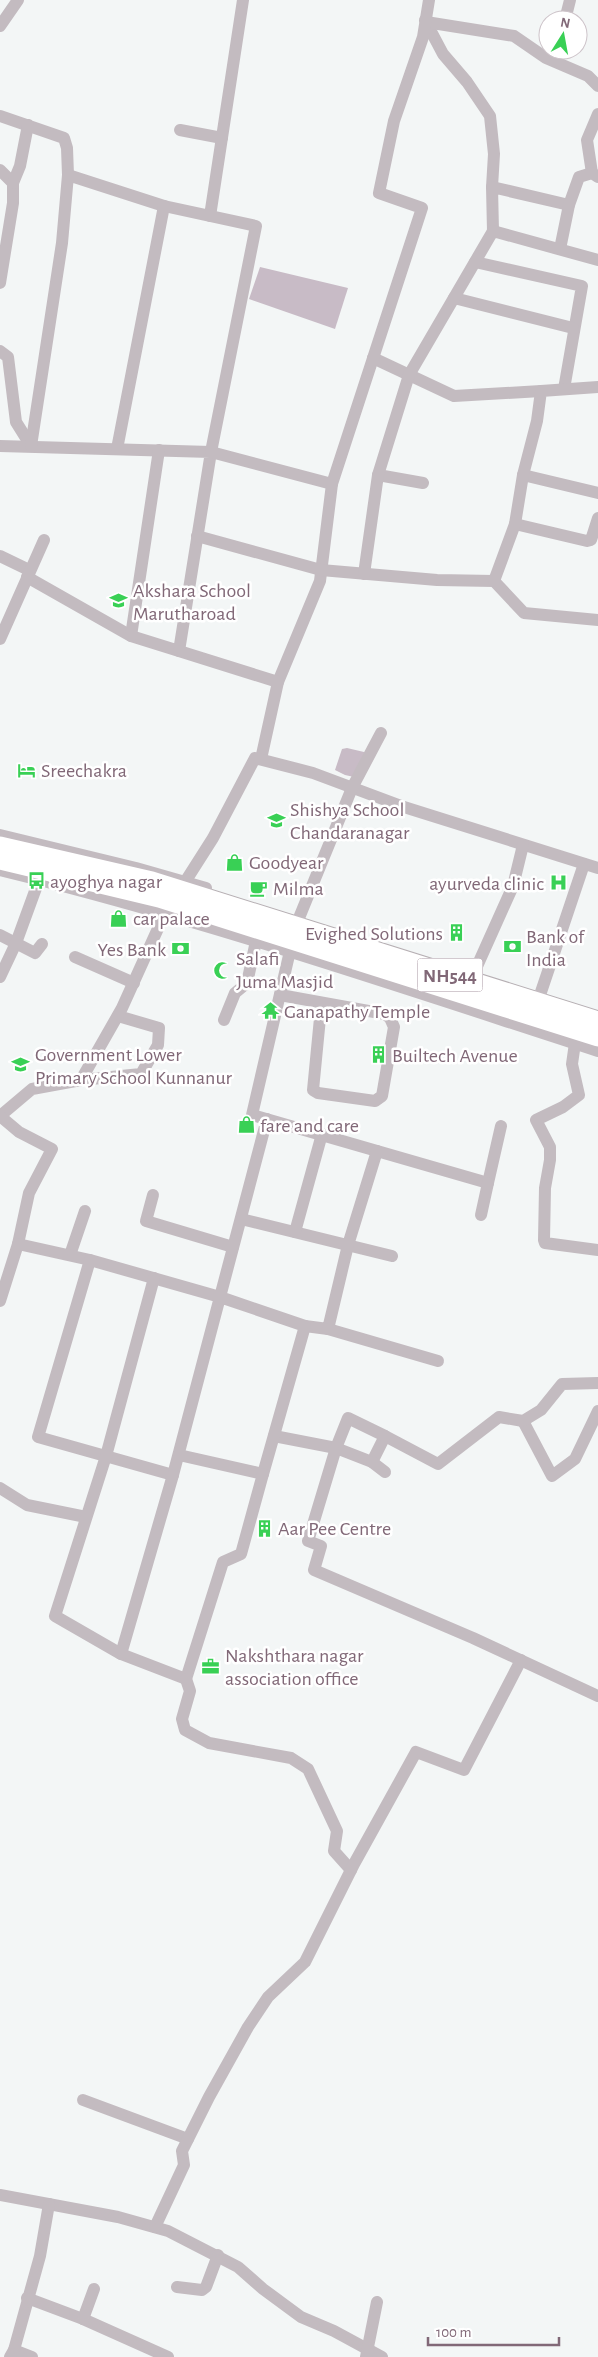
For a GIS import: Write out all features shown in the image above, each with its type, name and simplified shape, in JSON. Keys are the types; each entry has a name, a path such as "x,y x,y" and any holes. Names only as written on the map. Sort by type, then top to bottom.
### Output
{"highway":[{"name":"NH544","path":"0,846 152,881 598,1021"},
{"name":"NH544","path":"0,860 160,898 598,1037"}],"street":[{"path":"0,27 18,0"},
{"path":"210,216 243,0"},
{"path":"262,759 278,682 320,581 332,484 422,208 379,193 394,121 423,37 424,18 429,0"},
{"path":"424,18 514,36 538,49"},
{"path":"364,574 378,475 409,375 493,231 492,187 494,154 490,116 467,82 443,54 424,18"},
{"path":"559,60 588,76 598,86"},
{"path":"560,249 569,204 579,177 595,175 587,140 598,114"},
{"path":"0,116 64,138 67,148 68,174 62,243 30,446"},
{"path":"0,283 1,265 13,203 13,183 20,166 28,125"},
{"path":"180,130 222,138"},
{"path":"0,170 13,183"},
{"path":"68,174 164,206 256,226 211,452 179,651"},
{"path":"492,187 569,204"},
{"path":"118,449 164,206"},
{"path":"493,231 598,260"},
{"path":"475,262 582,286 573,328 574,337 564,389"},
{"path":"454,298 573,328"},
{"path":"0,351 8,357 16,422 30,446"},
{"path":"373,358 454,396 598,388"},
{"path":"494,580 515,524 523,475 538,421 541,391"},
{"path":"0,446 211,452 332,484"},
{"path":"131,636 159,450"},
{"path":"378,475 423,483"},
{"path":"523,475 598,493"},
{"path":"515,524 594,542 598,518"},
{"path":"197,536 321,570 437,580 494,580 524,613 598,620"},
{"path":"0,639 44,540"},
{"path":"0,556 131,636 278,682"},
{"path":"299,918 352,788 381,733"},
{"path":"185,882 213,838 255,758 313,773 404,807 598,868"},
{"path":"0,835 185,882 598,1013"},
{"path":"474,973 513,886 523,845"},
{"path":"540,995 584,864"},
{"path":"195,866 208,889"},
{"path":"0,870 85,890 164,913 290,951 598,1050"},
{"path":"0,977 16,943 39,880"},
{"path":"81,1080 118,1016 164,913"},
{"path":"0,935 35,953 42,944"},
{"path":"224,1020 235,992 247,983 256,941"},
{"path":"290,951 252,1115 488,1182"},
{"path":"75,958 134,983"},
{"path":"280,995 385,1014 390,1018 394,1027 382,1096 375,1100 318,1093 313,1090 320,1018"},
{"path":"0,1301 18,1244 29,1193 52,1149 19,1132 0,1116 32,1089 81,1080 141,1074 158,1045 159,1028 118,1016"},
{"path":"574,1043 572,1064 579,1095 563,1107 536,1120 550,1147 545,1188 544,1240 545,1243 556,1246 598,1250"},
{"path":"122,1654 174,1475 267,1119"},
{"path":"482,1215 501,1126"},
{"path":"295,1232 322,1134"},
{"path":"328,1329 348,1245 376,1150"},
{"path":"152,1195 146,1221 233,1247"},
{"path":"70,1255 85,1212"},
{"path":"241,1219 392,1256"},
{"path":"18,1244 90,1260 220,1298 305,1326 328,1329 438,1361"},
{"path":"90,1260 38,1437 174,1475"},
{"path":"154,1278 106,1456 55,1616 122,1654 186,1679"},
{"path":"305,1326 241,1554 223,1562 186,1679 190,1691 182,1719 185,1730 209,1742 291,1758 308,1769 337,1831 334,1851 351,1870"},
{"path":"598,1382 562,1384 541,1410 523,1421 499,1417 438,1464 348,1418 336,1448 308,1541 321,1546 314,1570 521,1660 598,1696"},
{"path":"523,1421 552,1476 575,1459 598,1411"},
{"path":"274,1436 336,1448 372,1462 385,1472"},
{"path":"372,1462 385,1436"},
{"path":"179,1455 263,1474"},
{"path":"0,1488 27,1505 86,1517"},
{"path":"155,2227 184,2165 182,2151 248,2027 268,1997 305,1962 351,1870 416,1752 464,1770 521,1660"},
{"path":"84,2100 188,2139"},
{"path":"0,2195 118,2217 176,2235 238,2267 263,2289 301,2317 334,2331 368,2354 382,2357"},
{"path":"32,2357 12,2353 40,2256 49,2204"},
{"path":"177,2287 202,2290 206,2286 218,2255"},
{"path":"83,2319 94,2289"},
{"path":"27,2298 83,2319 168,2357"},
{"path":"368,2354 377,2302"}],"shaded area":[{"path":"260,267 348,288 335,329 249,299"},
{"path":"347,748 364,752 364,758 354,777 335,770 342,749"}],"place":[{"name":"Akshara School Marutharoad","path":"119,601"},
{"name":"Sreechakra","path":"27,770"},
{"name":"Shishya School Chandaranagar","path":"276,821"},
{"name":"Goodyear","path":"235,862"},
{"name":"ayoghya nagar","path":"36,881"},
{"name":"ayurveda clinic","path":"558,883"},
{"name":"Milma","path":"259,888"},
{"name":"car palace","path":"119,918"},
{"name":"Evighed Solutions","path":"457,933"},
{"name":"Bank of India","path":"512,947"},
{"name":"Yes Bank","path":"180,949"},
{"name":"Salafi Juma Masjid","path":"222,970"},
{"name":"Ganapathy Temple","path":"270,1011"},
{"name":"Builtech Avenue","path":"378,1055"},
{"name":"Government Lower Primary School Kunnanur","path":"21,1065"},
{"name":"fare and care","path":"246,1125"},
{"name":"Aar Pee Centre","path":"264,1528"},
{"name":"Nakshthara nagar association office","path":"211,1667"}]}
